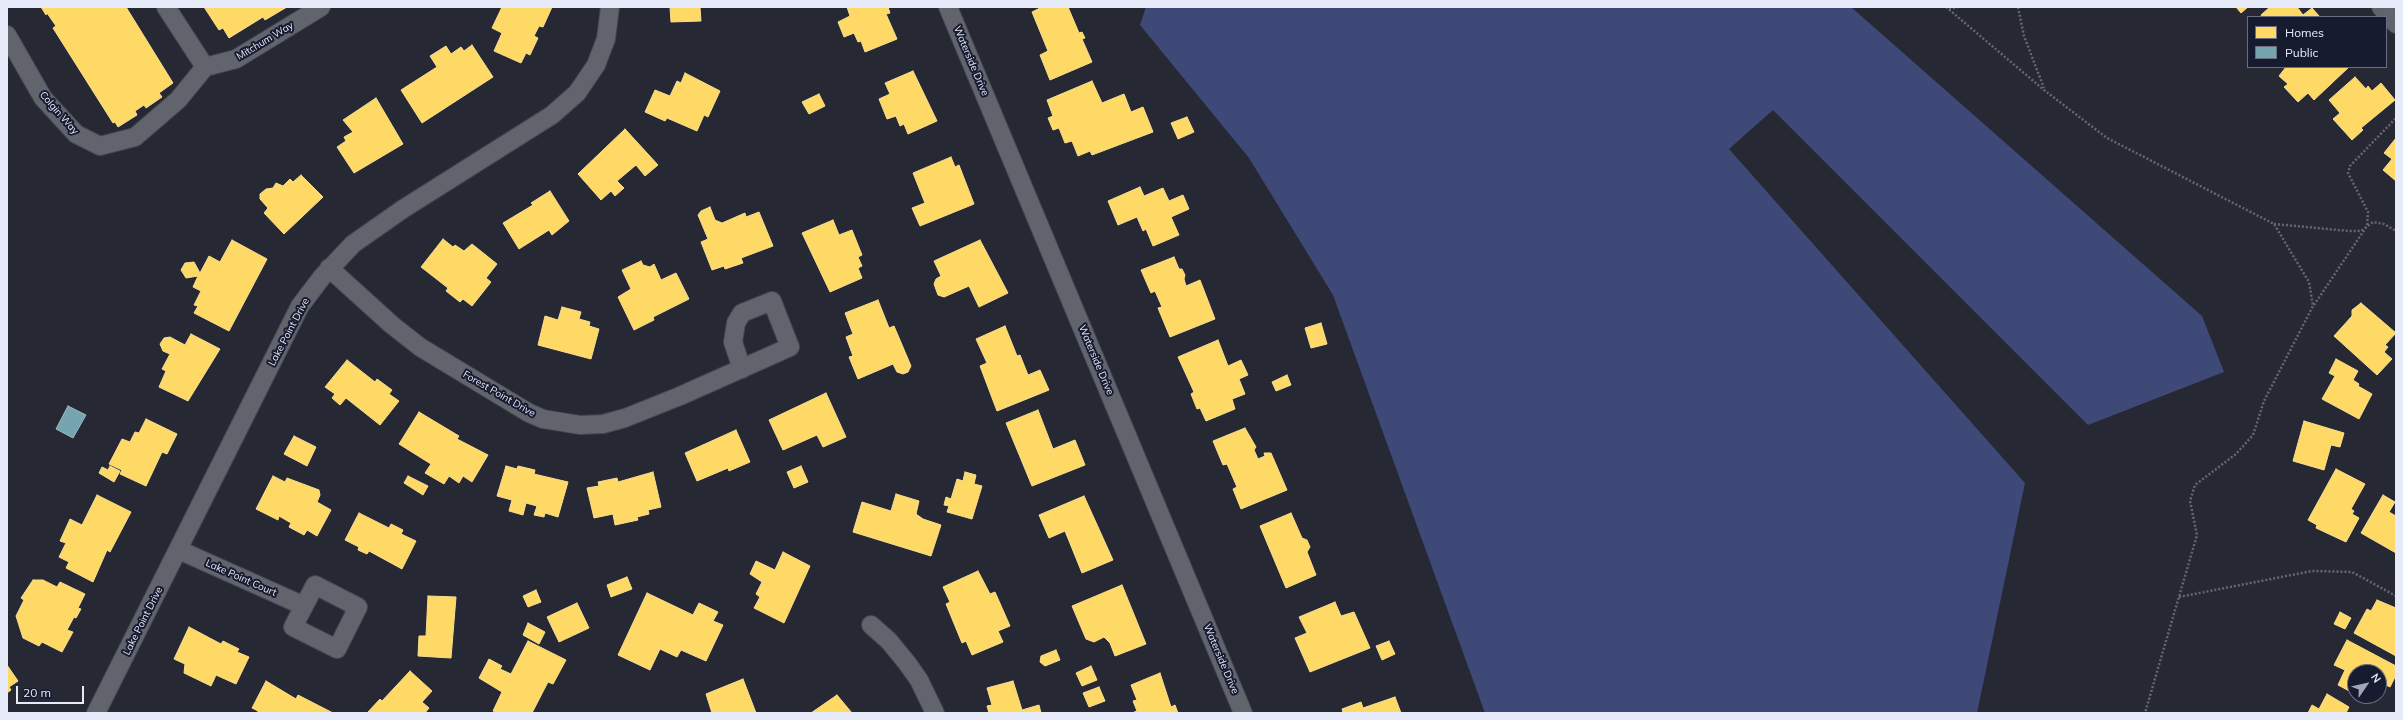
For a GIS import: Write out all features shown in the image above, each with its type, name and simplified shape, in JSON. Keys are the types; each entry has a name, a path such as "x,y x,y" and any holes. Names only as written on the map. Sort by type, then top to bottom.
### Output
{"street":[{"path":"166,7 205,67"},
{"name":"Mitchum Way","path":"205,67 236,59 320,7"},
{"name":"Lake Point Drive","path":"96,713 300,306 329,268 353,244 403,209 552,115 577,93 596,65 606,39 610,7"},
{"name":"Waterside Drive","path":"948,7 1243,713"},
{"path":"2380,7 2396,24"},
{"name":"Colgin Way","path":"7,35 43,98 76,134 100,146 135,137 178,100 205,67"},
{"name":"Forest Point Drive","path":"329,268 392,325 420,347 529,413 543,419 580,425 603,424 625,418 742,369"},
{"name":"Lake Point Court","path":"179,550 304,606"},
{"path":"871,626 889,641 907,663 919,680 935,713"}],"path":[{"path":"1948,8 1958,7"},
{"path":"2018,7 2024,36 2044,90"},
{"path":"1948,8 2044,90 2107,138 2274,224 2349,231 2361,230 2373,222 2384,224 2396,231"},
{"path":"2145,713 2197,535 2190,501 2195,485 2236,454 2253,435 2264,401 2313,306 2367,226 2368,212 2348,173 2350,166 2396,118"},
{"path":"2274,224 2309,282 2313,306"},
{"path":"2179,597 2312,571 2352,572 2396,596"}],"water":[{"path":"1146,7 1851,7 2202,316 2224,372 2088,425 1773,110 1729,149 2025,483 1977,713 1485,713 1333,295 1249,158 1140,25"}],"building: Homes":[{"path":"41,7 126,7 173,83 159,93 162,97 146,108 144,105 135,111 137,115 118,127 115,122 113,123 53,28 56,26"},
{"path":"204,7 287,7 265,20 263,17 229,38 223,28 219,30"},
{"path":"502,7 552,7 543,27 539,26 534,36 538,38 530,55 526,53 521,63 494,51 502,33 492,28"},
{"path":"670,7 700,7 701,21 671,22"},
{"path":"847,7 888,7 890,13 886,14 897,39 865,52 861,41 858,42 854,33 844,37 838,22 850,16"},
{"path":"1042,7 1068,7 1079,33 1082,32 1085,38 1082,39 1092,62 1050,80 1040,55 1048,51 1032,12"},
{"path":"2236,7 2248,7 2241,13"},
{"path":"2270,7 2297,7 2303,15 2312,8 2319,16 2262,16"},
{"path":"472,45 493,77 422,123 401,90 437,67 430,56 446,46 451,54 461,47 464,51"},
{"path":"2285,68 2348,68 2314,100 2308,93 2298,102 2284,87 2288,84 2279,76"},
{"path":"913,71 937,121 908,134 904,124 900,126 896,116 887,119 879,99 890,94 885,83"},
{"path":"685,73 720,91 708,117 704,115 697,131 667,118 665,121 645,112 655,90 670,96 677,81 681,83"},
{"path":"2355,77 2366,89 2368,86 2372,91 2381,83 2395,100 2361,128 2363,130 2352,140 2333,119 2340,113 2329,100"},
{"path":"1092,81 1102,103 1124,94 1131,112 1143,107 1153,132 1092,155 1090,151 1078,156 1072,141 1065,143 1059,128 1053,130 1048,118 1053,116 1047,100"},
{"path":"819,94 825,106 809,114 802,102"},
{"path":"376,98 403,144 354,173 337,147 346,141 344,137 353,132 343,120"},
{"path":"1187,117 1194,132 1178,139 1171,123"},
{"path":"625,129 658,165 645,176 636,165 617,181 624,188 615,196 611,191 601,200 578,174"},
{"path":"2396,138 2396,181 2383,170 2392,159 2384,153"},
{"path":"951,157 955,167 959,165 974,204 920,226 912,208 925,203 913,173"},
{"path":"301,175 323,197 284,234 264,213 268,208 260,199 260,194 266,189 273,188 276,183 283,186 290,179 293,182"},
{"path":"1140,187 1144,196 1163,188 1169,201 1183,195 1189,209 1171,217 1179,235 1153,246 1146,229 1143,231 1137,217 1118,225 1108,201"},
{"path":"550,191 569,221 552,235 549,230 519,249 503,223 533,205 531,203"},
{"path":"710,207 715,220 722,223 745,213 746,217 759,212 773,246 741,258 743,263 725,269 724,266 712,270 701,242 708,239 698,215 701,211"},
{"path":"833,220 839,235 852,230 862,255 858,257 862,266 858,268 862,278 830,292 802,233"},
{"path":"443,239 453,247 455,245 464,251 472,244 497,264 486,278 491,282 472,306 463,299 460,302 446,291 448,288 421,267"},
{"path":"232,240 267,259 229,331 194,313 198,306 194,305 201,291 193,287 198,276 186,278 181,270 185,263 194,262 200,273 209,256 220,262"},
{"path":"980,240 1008,293 979,307 969,286 944,297 938,295 934,284 936,279 941,276 934,261"},
{"path":"1174,257 1179,269 1182,269 1185,275 1184,279 1186,286 1200,280 1215,319 1170,337 1158,308 1162,307 1155,291 1151,293 1141,270"},
{"path":"641,261 643,265 650,267 654,264 661,280 676,273 689,299 653,317 654,320 634,330 618,297 631,289 622,270"},
{"path":"878,300 889,328 894,326 911,366 908,372 903,374 897,372 893,364 858,379 849,357 853,356 846,337 853,334 845,313"},
{"path":"2361,303 2396,333 2385,345 2388,347 2384,352 2392,359 2377,375 2334,336 2352,316 2352,310"},
{"path":"562,307 581,312 579,319 590,322 589,326 599,329 591,359 538,345 545,316 558,320"},
{"path":"1321,323 1327,344 1311,348 1305,328"},
{"path":"1005,326 1017,356 1020,355 1028,375 1040,370 1049,390 997,411 980,366 987,363 976,339"},
{"path":"191,334 220,349 188,401 159,387 166,371 162,369 170,354 163,351 160,344 164,338 170,337 185,345"},
{"path":"1218,340 1228,366 1241,360 1248,375 1239,379 1245,394 1232,399 1235,409 1206,421 1200,408 1197,409 1191,394 1194,392 1178,357"},
{"path":"2336,359 2358,371 2353,380 2359,384 2358,386 2372,394 2359,419 2322,399 2335,376 2329,373"},
{"path":"347,360 375,382 377,379 392,390 389,394 399,401 380,425 346,398 340,405 332,398 335,394 325,387"},
{"path":"1287,375 1291,385 1276,391 1272,382"},
{"path":"826,393 846,437 823,447 817,435 783,450 769,420"},
{"path":"1038,410 1053,449 1075,440 1085,465 1032,486 1006,423"},
{"path":"419,412 459,436 457,439 488,455 472,482 463,476 459,483 449,476 444,484 425,473 431,464 399,444"},
{"path":"146,419 177,434 167,454 162,452 146,486 120,474 122,470 109,464 122,439 130,442 135,432 139,433"},
{"path":"2304,421 2344,433 2340,447 2331,445 2324,470 2293,461"},
{"path":"1245,428 1256,447 1254,450 1258,459 1265,456 1264,453 1271,453 1287,490 1241,509 1233,489 1237,487 1227,464 1223,465 1213,441"},
{"path":"736,430 750,462 729,471 728,468 697,481 685,453"},
{"path":"294,436 316,447 307,466 284,454"},
{"path":"110,466 120,471 114,482 99,473 102,467 108,470"},
{"path":"506,466 517,469 518,466 535,470 534,474 568,482 558,517 545,513 544,517 534,515 537,506 526,503 523,515 509,511 512,500 497,496"},
{"path":"801,466 808,482 794,488 787,472"},
{"path":"2336,469 2365,484 2351,509 2354,511 2352,514 2359,518 2346,542 2316,528 2317,525 2308,520"},
{"path":"653,472 661,507 648,510 649,514 637,517 638,520 615,525 613,514 594,518 587,488 599,486 598,482 617,478 618,482"},
{"path":"965,472 976,475 974,484 982,486 972,519 947,512 949,506 944,505 946,497 951,499 957,479 963,481"},
{"path":"273,476 285,482 287,478 319,490 320,495 317,502 331,510 317,536 307,530 304,535 289,527 291,523 279,516 278,520 256,509"},
{"path":"408,476 428,486 423,495 404,483"},
{"path":"896,494 919,501 916,514 923,519 941,525 931,556 853,532 862,502 891,511"},
{"path":"97,495 131,512 110,552 107,550 93,582 66,568 69,562 59,557 66,543 60,541 70,519 82,525"},
{"path":"2383,495 2395,502 2389,512 2396,516 2396,553 2361,533"},
{"path":"1084,496 1113,560 1082,573 1065,531 1049,538 1039,515"},
{"path":"359,513 389,528 391,524 403,530 401,534 416,541 402,569 369,551 367,554 358,550 359,547 345,540"},
{"path":"1291,513 1302,538 1307,540 1310,547 1307,552 1316,575 1286,588 1260,526"},
{"path":"783,552 810,566 784,623 754,608 760,597 756,594 762,582 750,574 756,561 775,570"},
{"path":"978,571 990,594 995,592 1010,626 998,631 1003,642 972,655 966,641 962,643 946,604 950,602 943,587"},
{"path":"627,577 632,589 611,597 607,585"},
{"path":"33,580 43,580 57,587 60,582 85,594 78,608 81,609 76,618 74,617 67,630 73,632 62,652 42,642 39,646 23,638 16,616 24,600 21,598"},
{"path":"1122,585 1146,644 1115,656 1110,643 1104,637 1094,642 1086,639 1072,606"},
{"path":"536,590 541,602 528,607 523,596"},
{"path":"647,593 693,615 699,603 718,612 713,621 723,625 706,661 681,650 677,657 660,649 650,670 618,655"},
{"path":"428,596 456,597 451,658 418,656 419,636 426,636"},
{"path":"2377,600 2396,608 2396,656 2354,633 2367,609 2371,611"},
{"path":"1335,602 1341,616 1354,612 1370,648 1310,672 1295,638 1307,633 1299,617"},
{"path":"577,603 589,628 559,642 547,617"},
{"path":"2340,612 2351,618 2345,629 2334,624"},
{"path":"528,623 545,632 539,644 523,635"},
{"path":"189,627 221,644 223,641 239,649 237,652 249,657 236,684 216,675 211,686 184,673 185,664 174,659"},
{"path":"2347,640 2396,666 2396,675 2390,687 2387,686 2387,664 2347,664 2347,690 2338,685 2345,670 2334,665"},
{"path":"528,641 566,660 553,684 548,682 532,713 497,713 493,711 502,692 479,678 489,659 502,666 500,669 511,674"},
{"path":"1389,641 1395,654 1382,660 1376,646"},
{"path":"1056,650 1060,660 1045,666 1040,662 1041,656"},
{"path":"7,665 18,681 9,687 11,690 7,693"},
{"path":"1091,666 1097,680 1082,686 1076,673"},
{"path":"410,671 432,691 422,702 429,708 425,713 367,713 380,699 382,701"},
{"path":"1160,673 1171,707 1175,705 1178,713 1132,713 1137,711 1133,701 1137,700 1131,685"},
{"path":"743,679 756,713 712,713 706,694"},
{"path":"266,681 296,699 298,695 333,713 258,713 258,711 252,708"},
{"path":"1013,681 1022,710 1039,705 1041,713 989,713 987,706 992,705 987,688"},
{"path":"1099,687 1105,701 1089,707 1083,693"},
{"path":"2327,694 2349,707 2346,713 2308,713 2312,705 2319,709"},
{"path":"837,695 852,713 811,713"},
{"path":"1395,697 1401,713 1343,713 1342,709 1361,702 1363,708"}],"building: Public":[{"path":"68,406 86,415 73,438 56,429"}]}
